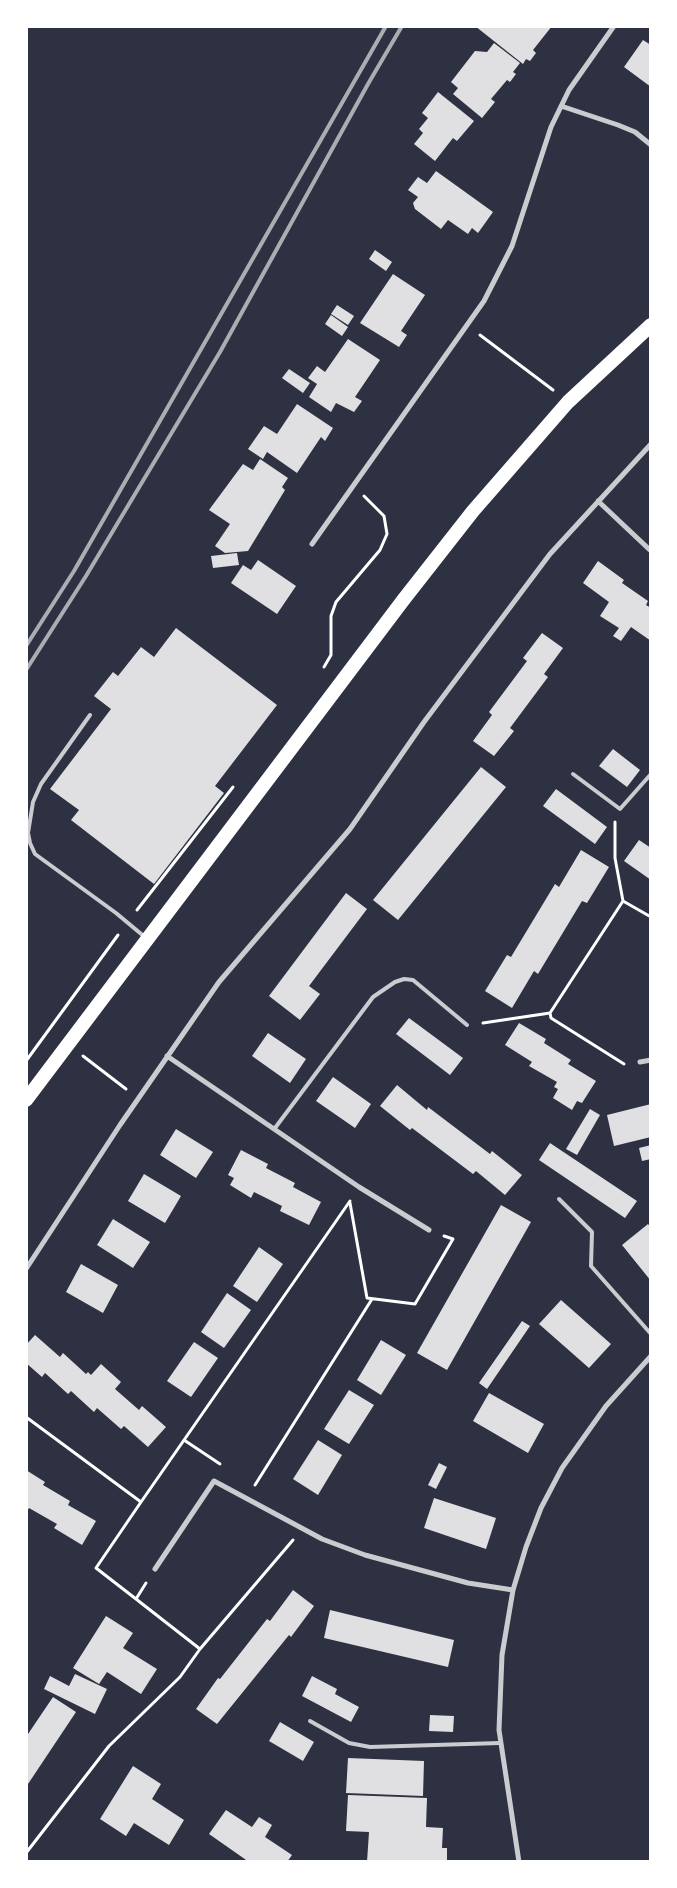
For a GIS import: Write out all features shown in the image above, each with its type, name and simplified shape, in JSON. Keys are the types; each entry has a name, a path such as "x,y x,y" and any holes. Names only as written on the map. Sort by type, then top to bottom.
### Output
{"highway":[{"path":"26,1100 410,591 479,504 568,402 651,325"}],"street":[{"path":"312,544 484,301 512,246 551,127 582,70 614,26"},
{"path":"561,106 635,132 651,145"},
{"path":"26,1269 138,1098 219,982 350,829 491,631 550,554 651,444"},
{"path":"598,501 651,551"},
{"path":"167,1056 359,1187 429,1230"},
{"path":"640,1062 651,1060"},
{"path":"519,1862 500,1743 499,1709 501,1664 513,1590 538,1516 562,1468 606,1406 651,1356"},
{"path":"155,1570 214,1481 246,1500 322,1539 412,1569 468,1583 513,1590"}],"lane":[{"path":"90,715 42,784 33,802 28,833 30,843 34,854 148,940"},
{"path":"573,774 620,809 651,774"},
{"path":"275,1128 373,997 395,982 404,979 413,980 467,1025"},
{"path":"559,1198 592,1232 591,1266 651,1334"},
{"path":"310,1721 349,1743 370,1747 500,1743"}],"path":[{"path":"468,326 568,402"},
{"path":"322,671 331,655 331,616 336,602 380,550 386,534 384,516 353,486"},
{"path":"26,1061 127,923 238,781"},
{"path":"467,1025 550,1013 624,901 615,858 615,815 620,809"},
{"path":"624,901 651,917"},
{"path":"550,1013 551,1018 624,1064 640,1062"},
{"path":"48,1031 138,1098"},
{"path":"200,1649 96,1568 359,1187"},
{"path":"350,1202 367,1298 415,1304 453,1239 429,1230"},
{"path":"246,1500 372,1299"},
{"path":"26,1417 141,1502"},
{"path":"26,1853 109,1746 161,1698 200,1649 285,1552 300,1527"},
{"path":"136,1599 155,1570"}],"building":[{"path":"475,26 494,28 552,26 533,50 536,53 530,61 526,59 523,64"},
{"path":"643,40 651,45 651,87 624,67"},
{"path":"494,43 520,63 513,72 516,74 510,82 507,80 491,99 495,102 482,118 453,94 458,88 451,82 475,51 487,52"},
{"path":"438,92 474,121 457,141 453,138 435,161 414,144 423,133 419,129 428,118 422,113"},
{"path":"436,171 493,212 478,233 472,228 468,234 448,220 441,229 415,209 413,203 418,197 408,190 418,177 427,183"},
{"path":"375,250 392,262 386,271 369,259"},
{"path":"393,274 425,295 401,331 407,335 399,347 360,323"},
{"path":"337,305 354,316 348,325 331,314"},
{"path":"331,315 348,327 342,336 325,324"},
{"path":"348,339 380,360 355,397 362,401 354,412 336,403 331,412 309,397 317,384 308,378 317,366 325,372"},
{"path":"289,369 310,383 303,393 282,378"},
{"path":"297,404 333,428 325,441 321,437 297,473 267,452 263,459 248,449 264,426 277,434"},
{"path":"260,459 288,478 282,487 285,490 248,551 225,553 215,546 230,524 209,510 243,464 253,470"},
{"path":"237,553 239,565 213,568 211,556"},
{"path":"258,560 296,586 277,614 231,583 243,565 251,570"},
{"path":"598,561 624,580 622,583 648,601 646,605 651,608 651,641 631,627 621,641 613,636 619,628 600,616 609,602 583,583"},
{"path":"176,628 277,705 215,786 224,793 154,884 71,820 79,810 50,789 111,709 94,696 113,672 118,676 141,647 154,657"},
{"path":"542,633 563,648 544,674 548,677 510,728 514,731 494,756 473,741 492,715 489,712 527,661 523,658"},
{"path":"613,749 640,770 627,787 599,766"},
{"path":"481,767 506,787 398,920 373,900"},
{"path":"556,789 607,827 595,844 543,806"},
{"path":"639,840 651,848 651,880 624,861"},
{"path":"581,850 609,867 587,903 582,901 538,974 534,971 512,1008 485,991 507,955 511,957 555,884 559,887"},
{"path":"346,893 367,909 309,986 320,994 300,1020 269,996"},
{"path":"409,1018 463,1058 450,1075 396,1034"},
{"path":"519,1023 546,1039 544,1043 571,1060 568,1064 596,1081 582,1103 577,1101 572,1110 553,1098 558,1089 554,1087 557,1082 529,1066 532,1062 505,1045"},
{"path":"268,1033 306,1059 290,1083 252,1056"},
{"path":"333,1077 371,1104 355,1128 316,1101"},
{"path":"397,1085 427,1110 428,1107 490,1154 492,1151 522,1175 505,1195 476,1171 473,1174 412,1128 410,1130 380,1106"},
{"path":"651,1104 651,1137 614,1146 607,1115"},
{"path":"590,1109 600,1115 577,1155 566,1149"},
{"path":"176,1129 213,1152 196,1178 160,1155"},
{"path":"550,1143 637,1201 625,1218 539,1160"},
{"path":"651,1145 651,1159 642,1161 639,1148"},
{"path":"241,1150 268,1164 266,1168 295,1183 293,1187 321,1202 309,1225 280,1211 282,1206 254,1192 251,1198 230,1185 234,1178 228,1175"},
{"path":"144,1174 181,1196 165,1223 128,1201"},
{"path":"501,1205 531,1222 447,1370 417,1353"},
{"path":"113,1219 150,1242 133,1268 97,1245"},
{"path":"648,1224 651,1228 651,1281 622,1245"},
{"path":"259,1247 283,1264 257,1302 233,1286"},
{"path":"81,1264 118,1285 103,1313 66,1292"},
{"path":"227,1293 251,1310 224,1348 201,1332"},
{"path":"561,1300 611,1344 589,1368 539,1324"},
{"path":"522,1321 530,1326 487,1389 479,1383"},
{"path":"35,1335 60,1357 63,1353 86,1374 88,1372 91,1375 101,1364 121,1382 115,1389 139,1410 142,1406 166,1427 148,1447 124,1426 121,1429 97,1408 94,1412 71,1391 68,1394 45,1373 42,1377 26,1363 26,1345"},
{"path":"381,1340 406,1355 381,1395 357,1380"},
{"path":"194,1342 218,1358 191,1397 167,1381"},
{"path":"349,1390 374,1405 349,1444 324,1429"},
{"path":"489,1393 544,1424 528,1453 473,1421"},
{"path":"318,1440 342,1455 318,1495 293,1479"},
{"path":"439,1463 447,1467 436,1489 428,1485"},
{"path":"26,1470 45,1482 43,1485 70,1501 68,1505 96,1521 82,1545 54,1528 57,1524 29,1508 26,1513"},
{"path":"434,1498 496,1518 486,1549 424,1528"},
{"path":"293,1590 314,1606 291,1637 289,1635 217,1724 196,1709 218,1678 220,1679 267,1619 270,1621"},
{"path":"330,1610 454,1640 448,1667 324,1638"},
{"path":"106,1616 133,1633 123,1648 157,1669 141,1694 107,1672 99,1684 73,1668"},
{"path":"75,1674 107,1689 95,1714 44,1689 50,1676 69,1686"},
{"path":"312,1676 337,1689 335,1694 359,1707 351,1722 302,1696"},
{"path":"53,1697 76,1712 26,1787 26,1737"},
{"path":"430,1715 454,1716 453,1732 429,1731"},
{"path":"280,1722 314,1742 303,1761 269,1741"},
{"path":"348,1758 424,1761 423,1796 346,1793"},
{"path":"133,1766 161,1784 152,1799 184,1820 169,1845 134,1823 126,1836 100,1819"},
{"path":"348,1795 427,1798 426,1827 443,1828 442,1848 447,1848 447,1862 367,1862 369,1832 346,1831"},
{"path":"226,1810 252,1827 259,1817 272,1825 265,1837 292,1855 287,1862 249,1862 209,1834"}],"railway":[{"path":"26,646 74,571 386,26"},
{"path":"26,670 86,576 220,352 402,26"}]}
